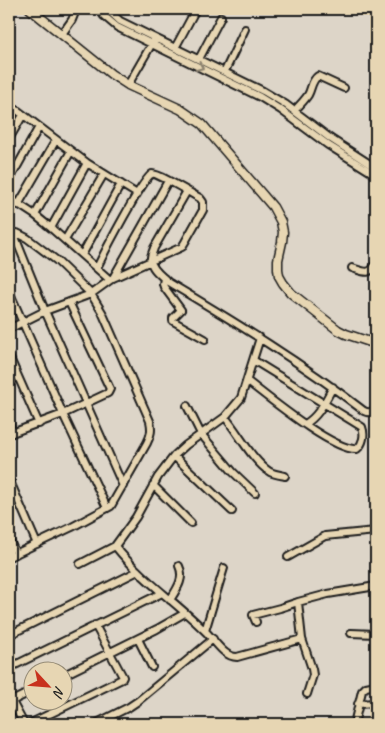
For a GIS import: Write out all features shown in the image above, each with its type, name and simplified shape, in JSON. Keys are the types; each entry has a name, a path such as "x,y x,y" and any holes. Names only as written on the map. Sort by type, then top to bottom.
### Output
{"main road":[{"path":"30,9 111,74 128,85 180,109 202,124 272,207 281,222 283,232 278,260 279,276 282,283 291,293 338,330 376,344"}],"street":[{"path":"99,9 117,27 175,48 263,91 376,168"},
{"path":"108,9 120,21 153,41 273,104 328,145 376,175"},
{"path":"175,48 196,9"},
{"path":"62,34 72,20 76,10"},
{"path":"199,59 221,17"},
{"path":"225,71 245,29"},
{"path":"128,85 153,41"},
{"path":"294,111 307,97 315,78 320,77 344,88"},
{"path":"9,139 20,112 87,163 137,194"},
{"path":"9,181 40,127"},
{"path":"18,204 56,140"},
{"path":"35,215 71,151"},
{"path":"51,228 87,163"},
{"path":"65,240 104,174"},
{"path":"9,328 45,311 91,294 111,279 184,245 203,210 203,202 200,198 168,180 152,174 137,194 97,268"},
{"path":"111,279 168,180"},
{"path":"82,255 121,184"},
{"path":"187,191 154,248 150,262 157,272 260,338 367,412 373,411 376,406"},
{"path":"9,198 35,215 111,279"},
{"path":"9,557 111,506 147,444 152,429 127,366 102,312 91,294 56,260 27,238 11,232"},
{"path":"11,232 123,486"},
{"path":"352,268 366,273 370,272 376,262"},
{"path":"164,278 162,284 180,310 173,318 173,321 204,339"},
{"path":"9,291 107,508"},
{"path":"9,422 11,434 63,414 108,393 110,389 68,302"},
{"path":"80,564 115,546 174,456 225,417 241,398 260,338"},
{"path":"9,356 39,424"},
{"path":"247,381 293,417 332,441 350,450 357,449 362,442 364,431 362,428 253,360"},
{"path":"305,424 314,418 332,387"},
{"path":"187,406 201,434 255,493"},
{"path":"225,417 263,467 272,473 285,476"},
{"path":"174,456 232,511"},
{"path":"9,479 38,544"},
{"path":"154,485 191,523"},
{"path":"288,557 325,536 376,530"},
{"path":"9,539 16,554"},
{"path":"115,546 138,571 205,631 225,653 234,657 302,639"},
{"path":"170,600 181,580 182,574 179,566"},
{"path":"205,631 224,568"},
{"path":"9,635 138,571"},
{"path":"256,622 253,615 328,594 376,586"},
{"path":"9,668 162,593"},
{"path":"298,602 302,639 313,675 307,694"},
{"path":"72,671 157,630 185,613"},
{"path":"29,724 122,680 95,625"},
{"path":"351,633 376,634"},
{"path":"138,639 152,667"},
{"path":"95,724 138,701 213,639"},
{"path":"354,724 362,691 366,687 376,685"},
{"path":"22,694 10,698 24,724"},
{"path":"358,704 376,703"}]}
